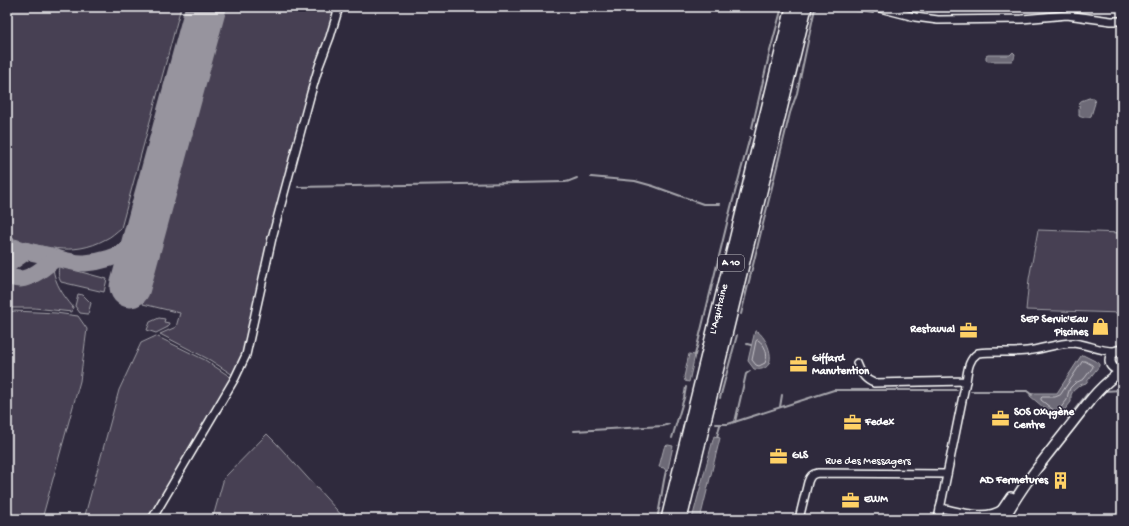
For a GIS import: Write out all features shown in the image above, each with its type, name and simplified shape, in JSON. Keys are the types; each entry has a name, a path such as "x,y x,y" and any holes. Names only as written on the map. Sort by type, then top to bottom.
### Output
{"highway":[{"name":"L'Aquitaine","path":"668,519 793,7"},
{"name":"L'Aquitaine","path":"680,519 806,7"}],"street":[{"path":"152,519 235,378 246,355 272,238 313,87 339,7"},
{"path":"876,7 915,17 938,20 1022,19 1067,15 1105,21 1122,21"},
{"path":"938,519 970,361 973,357 978,353 985,352 1025,352 1060,344 1072,343 1104,351 1120,350"},
{"path":"1088,347 1110,362 1114,368 1122,371"},
{"path":"940,508 996,517 1010,497 1027,481 1095,394 1105,378 1111,355 1120,350"},
{"path":"857,363 859,370 864,377 870,382 874,383 966,381"},
{"path":"1095,394 1109,380 1122,371"},
{"name":"Rue des Messagers","path":"799,519 808,482 810,477 814,474 947,474"}],"shaded area":[{"path":"7,7 181,7 121,228 110,237 93,245 69,249 44,247 7,237"},
{"path":"225,7 337,7 245,345 239,364 233,375 210,360 160,334 176,327 180,313 143,304"},
{"path":"1038,230 1122,233 1122,313 1026,310 1029,279"},
{"path":"59,266 107,279 104,292 61,282 58,274"},
{"path":"49,267 53,268 60,289 73,307 72,312 34,308 7,308 7,282 18,285"},
{"path":"78,294 83,295 91,303 88,314 80,313 75,306"},
{"path":"7,312 56,313 78,316 87,329 80,381 42,519 7,519"},
{"path":"159,318 165,319 164,322 169,323 168,327 156,333 147,330 150,322"},
{"path":"156,336 205,360 232,378 147,519 84,519 119,390 141,343"},
{"path":"267,434 345,519 221,519 213,517 224,478"}],"water":[{"path":"1013,52 1015,54 1013,60 1011,61 986,60 986,56 988,55 1010,55"},
{"path":"1093,98 1095,103 1091,116 1080,117 1080,102"},
{"path":"755,331 762,335 769,348 770,361 767,366 762,369 754,369 748,361"},
{"path":"689,354 695,355 689,382 685,381 684,377"},
{"path":"1083,355 1099,363 1099,366 1086,383 1080,385 1073,391 1071,395 1071,402 1058,418 1056,418 1030,396 1030,394 1057,393"},
{"path":"714,436 720,438 700,519 692,519"},
{"path":"668,445 673,446 668,469 666,471 664,468 659,467 664,448"}],"waterway":[{"path":"752,128 782,7"},
{"path":"837,7 873,13"},
{"path":"741,314 790,113 797,93 815,8"},
{"path":"695,355 731,207 750,137"},
{"path":"591,177 635,181 703,204 720,204"},
{"path":"298,187 568,182 577,178"},
{"path":"720,398 737,335"},
{"path":"747,344 751,345"},
{"path":"735,422 746,374 750,371"},
{"path":"672,438 686,387"},
{"path":"716,424 728,424 834,390 957,390"},
{"path":"1052,457 1104,391 1122,390"},
{"path":"971,391 1027,391 1032,395"},
{"path":"1068,418 1087,394"},
{"path":"780,407 782,395"},
{"path":"574,431 663,426 669,424"},
{"path":"717,437 720,425"},
{"path":"1035,478 1047,464"},
{"path":"657,519 666,471"}],"taxiway":[{"path":"7,246 71,262 91,262 103,260 126,251 135,244 144,230"},
{"path":"7,265 27,251"},
{"path":"7,276 20,279 25,278 39,271 56,258"}],"runway":[{"path":"130,287 206,7"}],"place":[{"name":"SEP Servic'Eau Piscines","path":"1101,326"},
{"name":"Restauval","path":"968,330"},
{"name":"Giffard Manutention","path":"799,365"},
{"name":"SOS Oxygène Centre","path":"1001,419"},
{"name":"Fedex","path":"852,423"},
{"name":"GLS","path":"779,456"},
{"name":"AD Fermetures","path":"1061,481"},
{"name":"EWM","path":"851,500"}]}
